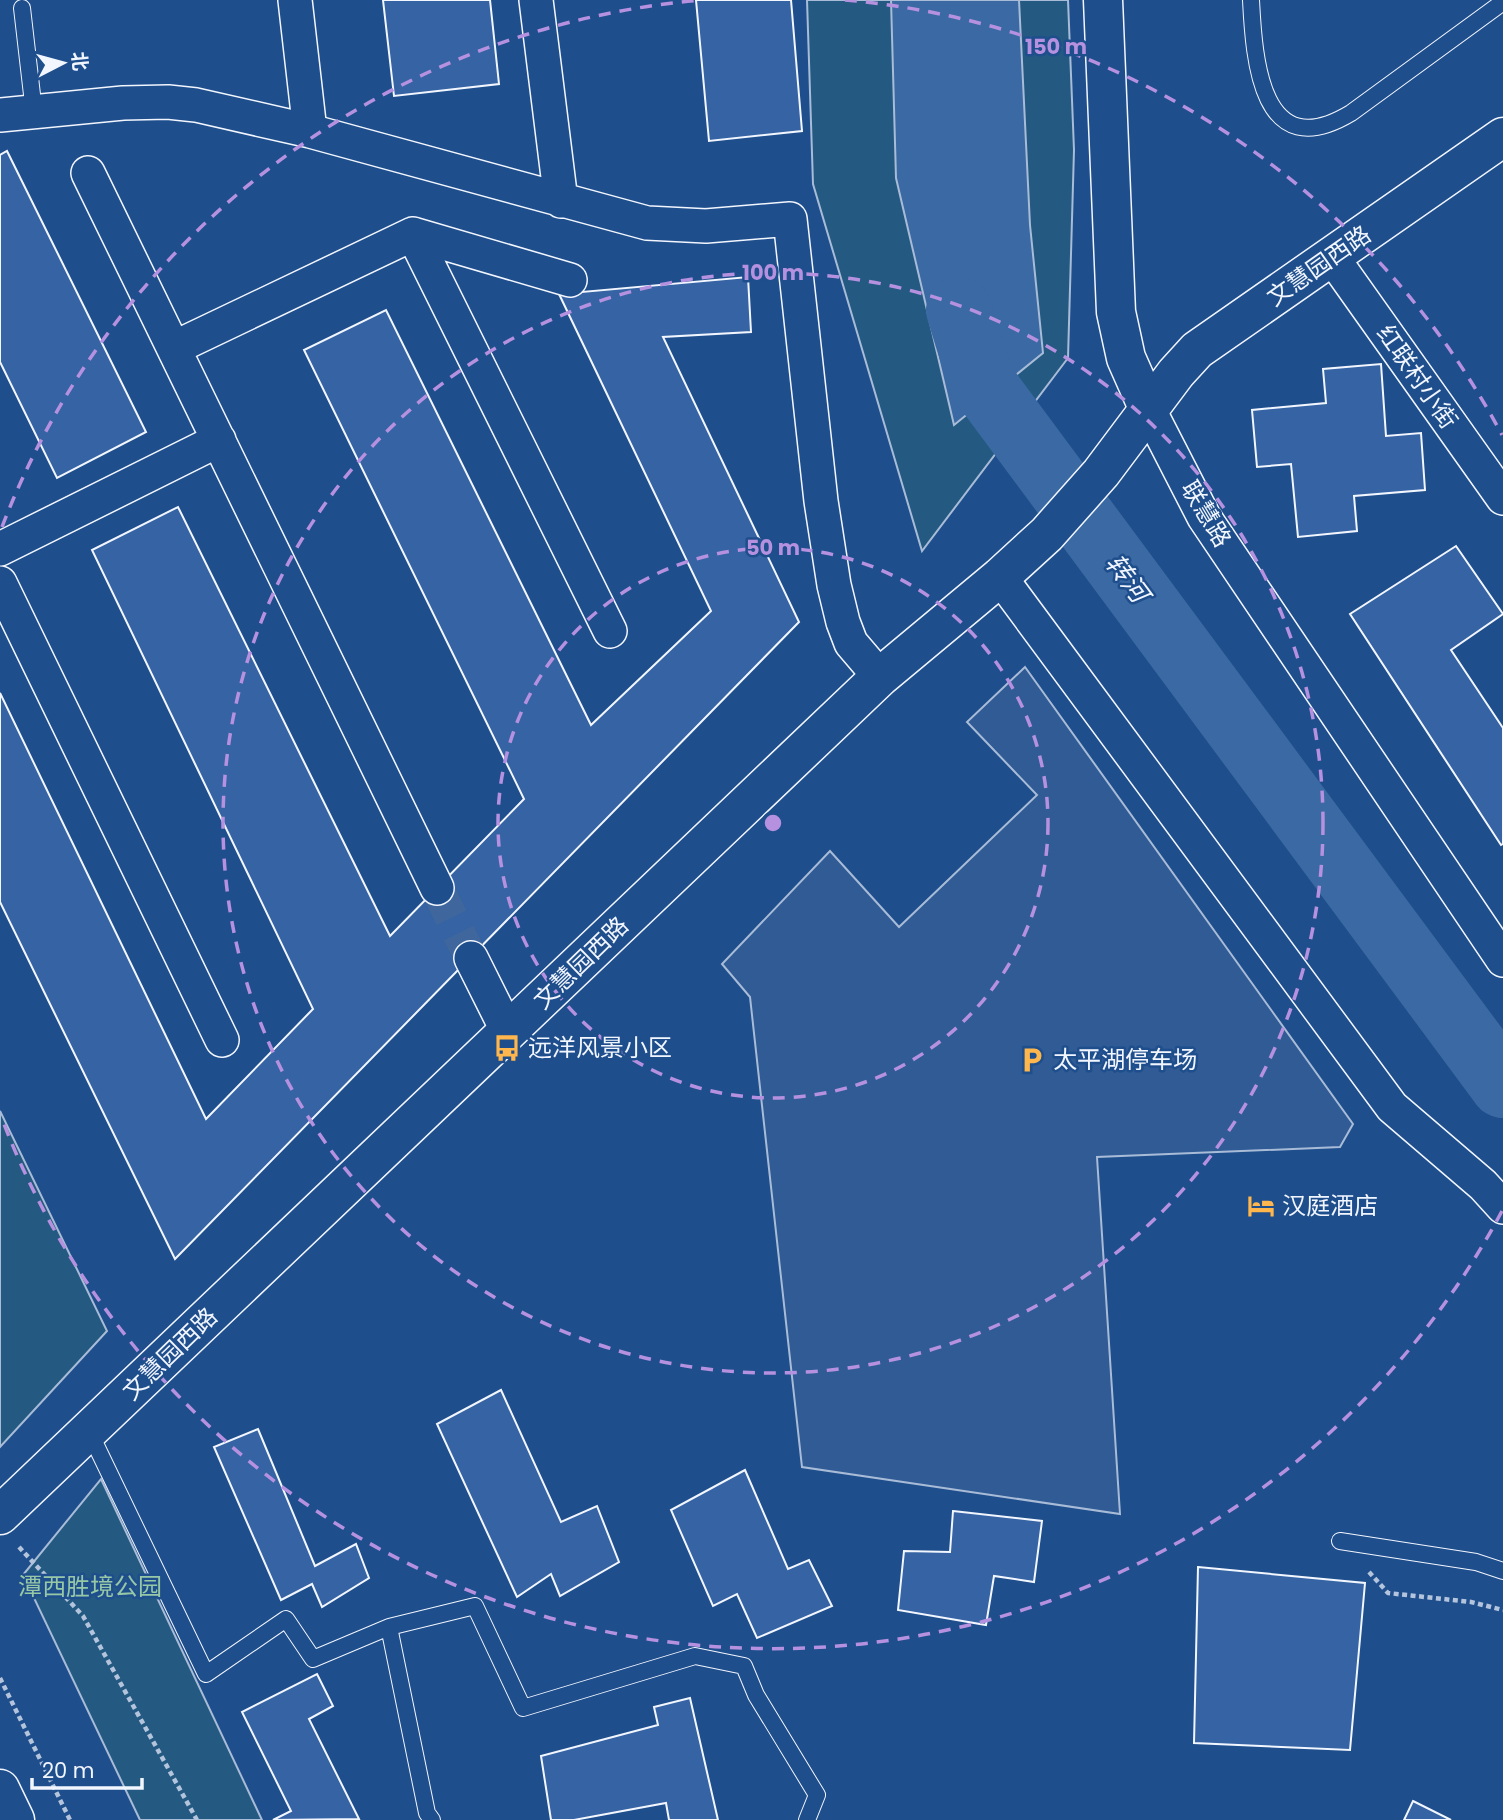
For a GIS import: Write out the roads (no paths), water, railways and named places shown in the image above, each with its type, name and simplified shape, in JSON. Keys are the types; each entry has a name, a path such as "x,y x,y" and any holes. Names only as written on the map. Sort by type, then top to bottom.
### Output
{"street":[{"path":"295,0 310,131"},
{"path":"536,0 561,201"},
{"name":"联慧路","path":"1103,0 1116,312 1126,358 1149,410 1204,517 1503,960"},
{"path":"0,116 124,103 177,103 232,112 310,131 637,220 677,226 713,226 790,219 821,501 834,585 851,643 880,677"},
{"name":"文慧园西路","path":"0,1515 880,677 1047,534 1101,473 1181,367 1197,350 1503,136"},
{"path":"88,173 437,888"},
{"path":"174,348 413,234 570,280"},
{"path":"413,234 610,631"},
{"name":"红联村小街","path":"1332,257 1503,498"},
{"path":"0,549 219,440"},
{"path":"1000,577 1392,1107 1483,1185 1503,1208"},
{"path":"0,583 11,633 222,1040"},
{"path":"471,958 508,1032"},
{"path":"0,1789 15,1820"}],"lane":[{"path":"1251,0 1253,49 1266,95 1283,118 1305,127 1332,122 1351,113 1503,2"},
{"path":"22,8 34,111"},
{"path":"89,1431 206,1674 286,1619 313,1659 389,1627 475,1606 523,1708 695,1656 744,1666 756,1695 817,1795 807,1820"},
{"path":"1340,1541 1476,1562 1503,1571"},
{"path":"389,1627 427,1813 432,1820"}],"waterway":[{"name":"转河","path":"959,310 981,381 1503,1085"}],"tunnel":[{"path":"437,888 471,958"}],"place":[{"name":"远洋风景小区","path":"507,1048"},
{"name":"太平湖停车场","path":"1032,1060"},
{"name":"汉庭酒店","path":"1261,1206"}],"park label":[{"name":"潭西胜境公园","path":"90,1587"}]}
